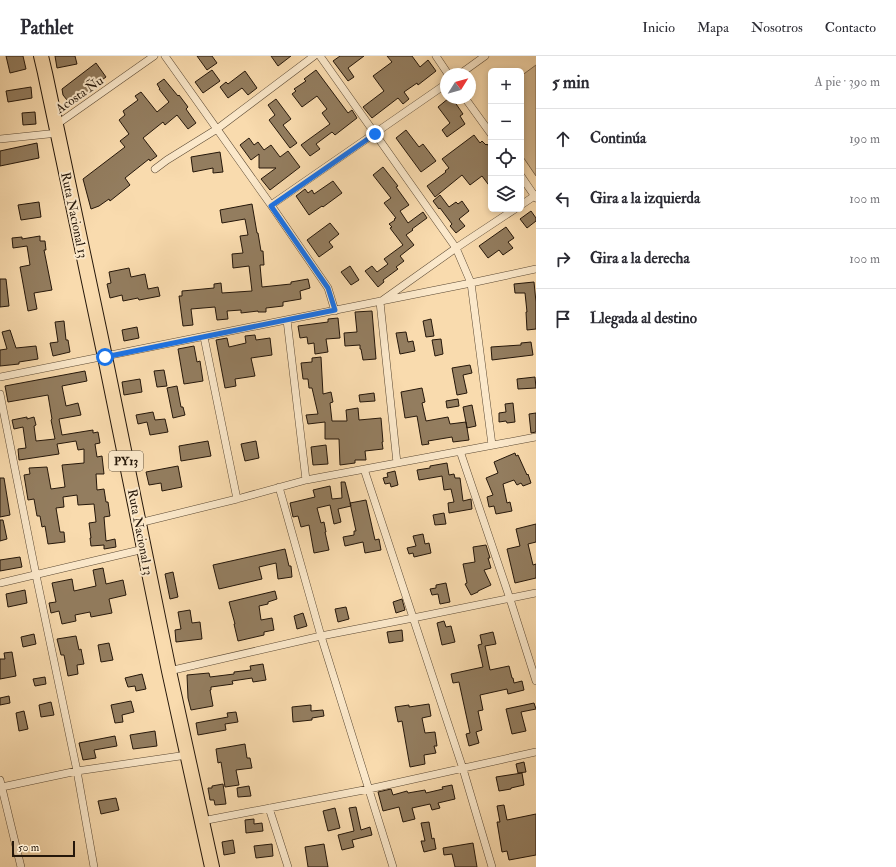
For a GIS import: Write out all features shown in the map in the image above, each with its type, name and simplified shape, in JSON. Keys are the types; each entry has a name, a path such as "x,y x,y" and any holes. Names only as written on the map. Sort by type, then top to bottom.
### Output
{"highway":[{"name":"Ruta Nacional 13","path":"41,56 105,357 169,671 212,867"}],"street":[{"name":"Acosta Ñu","path":"0,139 57,129 154,56"},
{"path":"165,56 328,288 335,310"},
{"path":"156,169 167,160 217,129 314,56"},
{"path":"320,56 456,248 471,283 492,445"},
{"path":"436,56 444,68"},
{"path":"468,68 485,56"},
{"path":"271,206 440,88"},
{"path":"470,104 488,130"},
{"path":"524,180 536,196 524,203"},
{"path":"380,302 510,212"},
{"path":"0,377 380,302 536,269"},
{"path":"380,302 397,463"},
{"path":"287,320 306,480"},
{"path":"204,337 237,499"},
{"path":"0,394 77,771 94,867"},
{"path":"139,524 306,480 536,437"},
{"path":"460,451 536,681"},
{"path":"364,469 462,769 492,867"},
{"path":"279,487 321,636 393,867"},
{"path":"0,583 144,549"},
{"path":"169,671 321,636 536,593"},
{"path":"202,821 368,789 536,752"},
{"path":"2,787 77,771 187,755"},
{"path":"0,780 21,867"},
{"path":"269,808 288,867"}],"shaded area":[{"path":"536,65 536,176 524,158 524,74"}],"building":[{"path":"6,56 23,56 26,69 10,73"},
{"path":"55,56 75,56 77,64 57,68"},
{"path":"197,56 212,56 217,63 207,70"},
{"path":"271,56 291,56 278,66"},
{"path":"340,56 364,56 348,68 354,77 348,81 333,61"},
{"path":"387,56 412,56 420,67 428,60 436,71 418,85 417,83 404,92 409,99 403,104 398,98 372,118 363,107 384,91 373,76 392,62"},
{"path":"96,63 106,77 71,105 63,95 62,89"},
{"path":"212,70 220,81 203,93 195,82"},
{"path":"316,70 348,113 352,110 357,118 335,135 332,132 316,144 320,149 310,156 301,145 330,124 322,113 327,109 317,96 302,107 292,94 296,91 294,89 306,81 304,79"},
{"path":"245,71 257,88 248,95 242,88 228,98 220,87 226,82 228,84"},
{"path":"164,79 188,107 186,109 196,123 188,129 177,115 165,125 163,122 143,138 157,156 150,161 149,159 125,178 130,185 110,201 109,199 99,206 91,209 83,179 125,147 120,141 129,134 119,120 125,115 123,111 138,100 135,96 141,92 157,112 169,102 157,84"},
{"path":"31,87 32,98 8,102 6,91"},
{"path":"276,99 291,119 283,125 297,143 290,148 269,120 275,115 268,105"},
{"path":"442,104 456,104 463,114 460,116 465,124 447,137 442,130 450,123 438,107"},
{"path":"35,112 36,124 23,125 22,113"},
{"path":"406,130 419,147 423,144 436,161 421,172 396,138"},
{"path":"474,135 480,143 482,141 488,145 488,184 482,176 470,185 462,175 435,197 427,186 449,168 442,159"},
{"path":"249,138 254,145 258,142 264,150 271,145 280,157 288,151 300,167 270,190 261,179 276,168 259,168 259,154 251,160 240,145"},
{"path":"37,143 39,158 0,166 0,151"},
{"path":"220,152 223,172 213,173 213,168 193,172 191,157"},
{"path":"383,167 398,186 396,187 409,205 400,211 408,223 423,212 427,218 406,235 414,245 400,256 404,261 396,267 398,269 383,280 384,282 378,287 365,271 372,266 377,272 388,264 384,259 403,245 390,228 392,227 389,224 396,218 384,203 391,198 373,175"},
{"path":"333,181 342,193 309,215 296,196 305,189 308,193 312,190 314,194"},
{"path":"440,195 449,207 456,202 458,204 462,201 469,211 459,219 465,226 456,233 450,226 452,224 433,201"},
{"path":"39,202 41,217 21,220 18,205"},
{"path":"252,204 261,251 263,251 264,265 260,265 262,287 291,284 291,282 308,279 310,288 300,291 301,299 283,302 283,306 266,308 266,312 258,311 241,313 241,310 227,311 228,319 217,320 215,307 191,309 193,325 183,326 179,296 182,296 182,291 214,288 214,284 221,283 222,293 252,291 249,266 233,268 232,254 243,253 240,236 248,235 245,219 222,223 220,210"},
{"path":"531,211 536,218 536,221 527,228 520,219"},
{"path":"330,223 339,234 329,242 333,247 319,257 307,240"},
{"path":"506,227 514,238 508,242 513,248 503,255 499,250 488,258 479,246"},
{"path":"40,236 40,241 45,241 46,250 44,250 52,290 34,293 37,309 28,311 20,267 30,265 27,246 13,248 12,238 22,237 22,239"},
{"path":"350,266 359,280 351,285 341,272"},
{"path":"129,268 131,277 145,274 148,289 158,287 160,296 123,301 122,295 110,298 107,284 111,283 109,272"},
{"path":"0,279 6,279 9,306 0,307"},
{"path":"534,282 536,329 527,330 525,293 515,293 514,284"},
{"path":"372,311 376,359 363,360 360,345 345,346 344,333 357,332 355,312"},
{"path":"338,318 340,338 326,339 328,352 315,354 314,343 308,344 307,337 300,338 298,326 328,322 328,319"},
{"path":"431,319 434,336 426,337 423,321"},
{"path":"64,321 66,340 68,340 70,352 53,356 50,343 58,342 55,322"},
{"path":"137,327 139,338 124,341 122,330"},
{"path":"10,330 16,348 36,346 38,359 19,362 19,364 0,366 0,350 7,349 2,332"},
{"path":"406,332 408,342 413,341 415,351 400,354 396,333"},
{"path":"255,335 256,340 270,338 272,355 251,358 255,376 235,379 236,386 225,388 216,340 227,338 229,347 246,343 245,336"},
{"path":"441,339 443,354 435,356 432,340"},
{"path":"531,342 533,355 492,360 491,347 521,345 521,343"},
{"path":"194,346 197,362 200,361 203,381 184,384 178,349"},
{"path":"321,357 323,394 331,392 333,402 330,403 332,421 347,421 346,410 358,408 359,420 381,418 383,449 365,451 366,460 355,460 355,463 340,465 339,439 325,439 325,422 308,424 306,415 318,414 312,388 309,388 308,379 303,379 301,363 312,362 312,358"},
{"path":"470,365 472,373 463,375 467,393 457,395 452,368"},
{"path":"164,370 167,386 157,387 154,371"},
{"path":"85,371 87,381 62,386 66,406 78,403 81,415 59,419 62,435 93,430 93,433 98,432 100,443 95,444 97,457 102,456 104,474 96,474 97,490 104,489 106,502 108,502 110,516 104,517 106,541 115,539 116,547 104,549 104,545 91,546 89,523 96,522 94,504 78,505 77,495 63,497 64,507 56,508 60,532 64,532 65,542 48,544 45,526 42,527 40,516 37,516 34,499 28,500 24,475 30,474 29,468 47,467 51,489 65,487 62,465 84,463 84,449 78,450 76,441 57,444 59,454 19,460 18,449 26,448 23,427 14,429 12,420 34,417 36,425 34,426 36,441 55,439 48,395 8,402 5,386"},
{"path":"535,377 536,388 518,389 517,379"},
{"path":"140,379 142,392 124,395 122,382"},
{"path":"177,386 181,407 183,407 185,415 173,418 167,388"},
{"path":"422,388 425,402 422,403 426,421 448,417 450,424 466,422 469,440 453,442 452,437 428,441 429,444 422,445 417,416 405,418 401,392"},
{"path":"374,393 375,401 360,402 359,395"},
{"path":"458,399 459,406 447,408 446,401"},
{"path":"513,403 515,422 499,422 499,413 506,412 505,404"},
{"path":"472,405 476,426 467,428 463,407"},
{"path":"153,412 155,420 165,419 168,432 150,435 147,422 138,424 136,415"},
{"path":"536,413 536,432 531,433 529,414"},
{"path":"208,441 211,456 181,461 179,446"},
{"path":"256,441 259,458 245,461 241,444"},
{"path":"326,445 328,464 313,465 311,447"},
{"path":"515,453 516,456 518,455 531,483 523,486 521,483 517,485 514,480 503,484 507,503 510,502 512,511 496,514 494,506 489,507 487,497 493,495 486,478 498,473 494,462"},
{"path":"447,463 449,475 454,474 455,478 460,478 463,501 471,499 472,509 449,513 448,503 454,502 451,489 444,490 442,476 419,480 417,470"},
{"path":"178,466 182,487 162,491 161,483 149,485 146,472"},
{"path":"395,471 398,485 391,487 390,483 385,484 383,478 388,477 387,473"},
{"path":"0,478 4,478 10,515 0,517"},
{"path":"341,482 345,482 351,506 338,509 341,522 334,524 330,505 317,508 321,523 324,522 329,550 314,553 309,525 301,527 298,516 293,517 290,503 315,497 313,490 330,486 332,499 342,498"},
{"path":"366,500 375,540 379,539 381,550 365,553 363,542 345,546 343,537 354,535 354,531 356,531 350,503"},
{"path":"444,513 446,524 435,525 433,515"},
{"path":"0,520 3,520 7,539 0,541"},
{"path":"536,524 536,542 528,544 533,565 536,564 536,578 515,583 507,549 520,546 516,529"},
{"path":"423,534 425,544 429,543 431,553 414,557 413,553 409,554 407,548 416,546 413,536"},
{"path":"486,545 491,568 484,570 491,585 471,595 465,584 467,583 463,564 475,562 473,547"},
{"path":"285,549 289,566 291,566 292,577 278,579 276,563 259,567 262,579 219,589 213,565"},
{"path":"20,557 22,567 0,571 0,560"},
{"path":"103,568 106,584 123,580 126,595 109,599 112,613 91,617 90,612 75,615 76,621 62,624 59,611 51,613 49,603 56,602 52,583 72,579 74,591 96,586 93,570"},
{"path":"173,572 178,597 170,599 165,574"},
{"path":"446,583 450,602 440,604 438,594 432,595 430,589 436,588 436,585"},
{"path":"25,590 27,603 8,607 6,594"},
{"path":"275,591 277,599 268,602 268,604 259,606 261,620 272,618 274,630 264,632 264,635 238,641 229,602"},
{"path":"402,599 405,610 396,613 393,602"},
{"path":"346,607 349,619 338,622 335,609"},
{"path":"190,610 192,623 200,622 202,639 176,642 175,630 181,629 178,612"},
{"path":"303,613 307,626 297,629 294,616"},
{"path":"444,621 446,627 451,626 455,642 442,645 437,623"},
{"path":"402,630 403,641 389,643 387,632"},
{"path":"493,632 496,644 485,646 490,670 509,666 514,683 522,681 524,690 508,694 507,689 480,695 483,710 478,711 482,730 476,732 479,743 469,746 466,734 470,733 459,682 453,683 451,674 483,667 478,645 482,644 480,635"},
{"path":"34,634 36,644 23,647 21,637"},
{"path":"76,636 79,650 81,649 84,664 77,665 78,674 68,676 64,655 61,655 57,639"},
{"path":"109,643 113,660 101,662 98,645"},
{"path":"12,652 16,676 0,679 0,659 5,659 4,653"},
{"path":"263,664 266,680 253,682 252,678 232,681 233,684 211,687 210,690 213,706 191,710 188,698 187,675 209,673 210,677 234,674 234,672 251,670 250,666"},
{"path":"142,674 146,689 136,691 135,686 128,687 125,678"},
{"path":"45,677 46,684 35,686 33,679"},
{"path":"9,696 10,703 0,705 0,698"},
{"path":"131,701 134,712 122,715 123,722 115,723 111,705"},
{"path":"51,702 54,715 41,717 39,705"},
{"path":"534,703 536,709 521,712 526,731 512,734 506,709"},
{"path":"429,704 431,716 422,718 425,733 435,732 437,746 434,746 436,753 424,755 425,764 410,767 402,721 398,722 395,707 409,705 409,707"},
{"path":"311,705 311,711 323,710 324,716 312,718 312,720 293,722 292,707"},
{"path":"24,711 28,729 19,731 16,713"},
{"path":"236,712 238,722 225,724 226,730 198,735 196,723 228,717 227,713"},
{"path":"155,731 157,746 133,749 130,735"},
{"path":"115,736 117,746 94,750 96,758 83,760 79,743"},
{"path":"245,744 247,758 250,758 252,768 236,770 239,785 225,787 221,762 218,763 216,749"},
{"path":"524,762 526,772 518,773 516,764"},
{"path":"522,773 524,785 499,791 496,777"},
{"path":"223,784 226,804 215,805 214,800 210,800 208,788"},
{"path":"452,785 455,799 438,803 440,808 432,810 430,804 412,808 415,819 403,822 399,807 383,811 378,792 391,789 393,795 407,791 408,793 425,790 426,793"},
{"path":"249,786 251,796 238,797 237,788"},
{"path":"116,798 119,810 101,814 98,801"},
{"path":"504,805 507,820 536,814 536,855 509,860 507,851 502,852 497,822 500,822 497,806"},
{"path":"356,807 361,830 370,827 372,835 352,840 354,847 342,850 338,835 354,831 349,808"},
{"path":"335,808 340,828 328,831 323,811"},
{"path":"254,819 254,824 262,823 263,831 246,833 245,820"},
{"path":"429,822 432,839 434,838 436,849 424,852 421,841 425,841 421,823"},
{"path":"233,840 235,853 224,855 222,842"},
{"path":"473,843 477,867 455,867 452,854 444,855 443,848"},
{"path":"272,844 273,856 256,858 254,846"},
{"path":"324,844 328,867 308,867 305,847"}],"route":[{"path":"105,357 335,310 328,288 271,206 375,134"}]}
